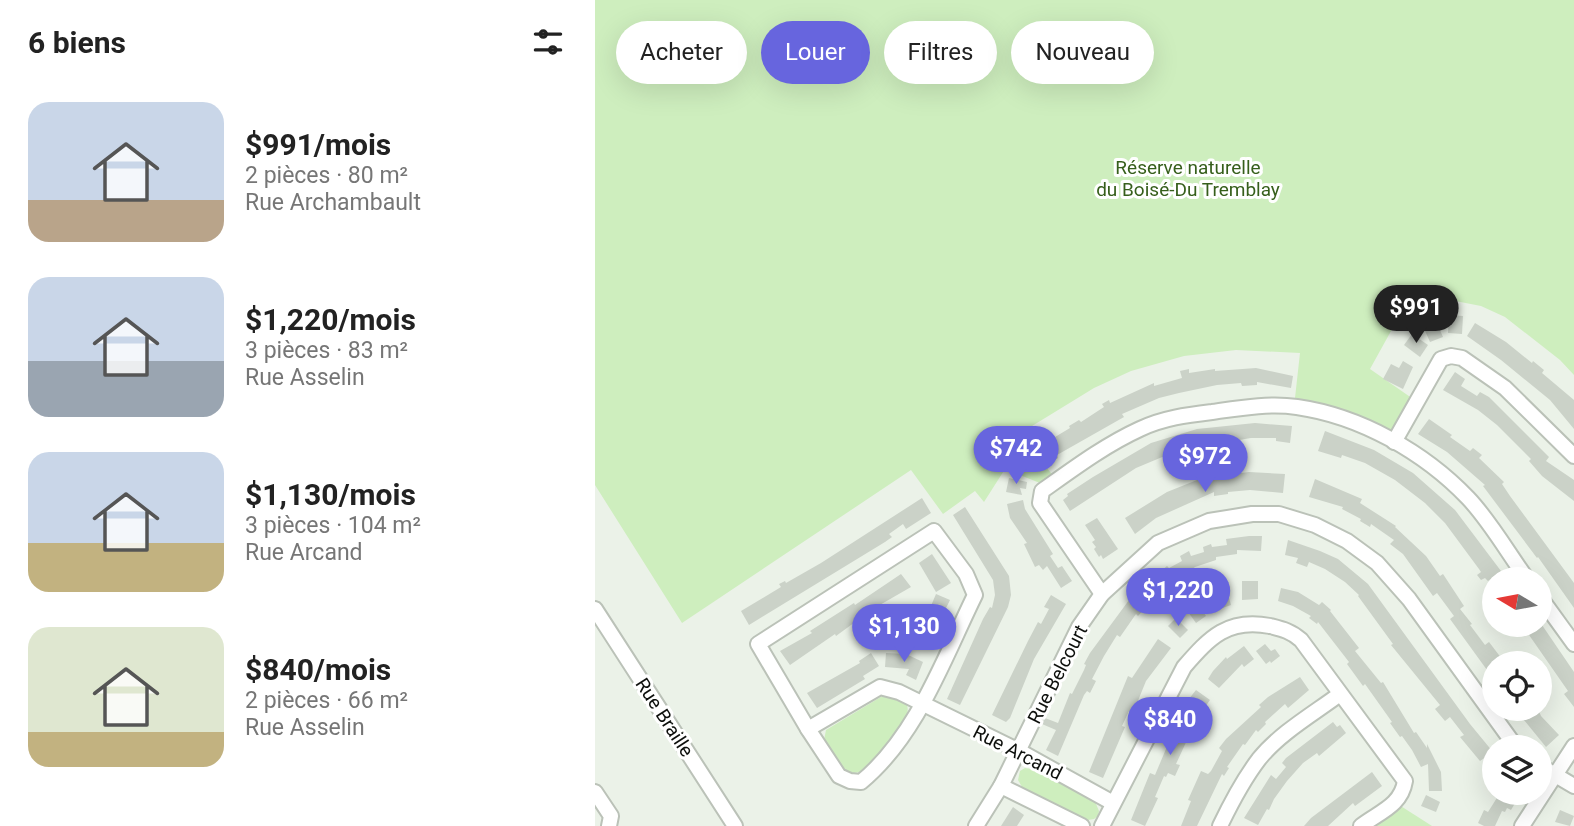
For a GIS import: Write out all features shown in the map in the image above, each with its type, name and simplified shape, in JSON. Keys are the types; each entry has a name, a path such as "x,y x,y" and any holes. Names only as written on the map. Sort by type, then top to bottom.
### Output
{"street":[{"path":"1394,442 1441,359 1451,356 1462,358 1505,388 1574,456"},
{"path":"1102,594 1040,503 1042,491 1140,429 1169,418 1252,406 1315,410 1355,423 1394,442 1432,465 1470,500 1518,567"},
{"name":"Rue Belcourt","path":"976,826 1001,786 1079,627 1102,594 1158,543 1209,521 1252,514 1279,514 1315,525 1347,541 1377,563 1409,599 1507,735"},
{"path":"934,531 967,574 975,595 922,704 893,748 861,782 839,776 808,729 758,643 934,531"},
{"name":"Rue Braille","path":"595,609 735,826"},
{"path":"1552,612 1572,637"},
{"path":"1101,826 1184,667 1201,647 1228,628 1245,623 1293,633 1301,639 1405,781 1403,792 1395,803 1361,826"},
{"name":"Rue Arcand","path":"808,729 880,687 899,692 1019,751 1113,803"},
{"path":"1220,826 1237,792 1259,759 1276,741 1340,694"},
{"path":"1523,826 1574,746"},
{"path":"1552,774 1574,786"},
{"name":"Rue Arcand","path":"1001,786 1081,826"},
{"path":"595,792 611,816 608,826"}],"green space":[{"name":"Réserve naturelle du Boisé-Du Tremblay","path":"595,0 1574,0 1574,375 1560,360 1505,317 1481,306 1445,299 1419,307 1396,322 1370,369 1416,401 1394,442 1294,407 1300,353 1236,350 1184,356 1131,371 1094,388 1019,434 1055,478 1045,485 1005,469 984,502 975,491 943,514 911,470 682,623 595,485"},
{"path":"884,695 898,697 905,702 908,709 906,718 870,766 859,772 849,772 837,761 824,740 826,730"},
{"path":"1025,768 1043,771 1094,799 1099,811 1098,816 1082,821 1025,792 1018,780 1020,771"},
{"path":"1396,803 1432,826 1361,826"}],"building":[{"path":"1433,314 1443,337 1430,342 1422,324 1429,322 1426,317"},
{"path":"1449,315 1463,316 1462,334 1448,333"},
{"path":"1475,323 1506,342 1532,363 1533,361 1544,370 1542,373 1574,400 1574,429 1550,400 1467,336"},
{"path":"1412,334 1428,345 1420,357 1404,345"},
{"path":"1403,361 1413,367 1403,389 1383,379 1391,364 1399,368"},
{"path":"1256,368 1293,376 1291,388 1257,382 1257,385 1217,385 1179,393 1159,398 1122,414 1124,417 1057,455 1058,458 1053,461 1051,459 1044,464 1035,449 1104,407 1102,404 1109,400 1110,403 1154,383 1154,386 1182,378 1180,371 1189,369 1189,373"},
{"path":"1455,372 1465,379 1461,386 1477,396 1480,392 1489,397 1549,457 1546,461 1574,480 1574,501 1542,476 1529,461 1531,459 1497,425 1478,410 1443,390"},
{"path":"1429,419 1470,451 1473,448 1482,455 1479,458 1504,482 1502,484 1510,496 1574,583 1574,608 1552,577 1552,567 1545,567 1537,558 1483,486 1485,485 1447,452 1418,434"},
{"path":"1255,423 1292,426 1290,443 1276,441 1276,438 1251,438 1179,450 1136,468 1070,511 1063,500 1067,494 1093,477 1151,443 1197,429"},
{"path":"1325,431 1374,450 1413,473 1455,510 1498,567 1482,567 1481,580 1477,575 1481,572 1479,569 1445,523 1425,503 1395,480 1365,463 1318,451"},
{"path":"1249,472 1285,474 1283,493 1250,490 1214,496 1214,492 1156,518 1135,534 1125,518 1167,492 1202,478"},
{"path":"1009,478 1027,482 1026,489 1020,488 1022,495 1006,492"},
{"path":"1315,479 1362,499 1360,503 1396,526 1426,556 1440,576 1443,574 1464,606 1460,609 1472,624 1470,625 1485,645 1489,642 1496,651 1482,651 1482,663 1450,619 1454,616 1437,593 1433,596 1403,554 1390,544 1394,540 1371,524 1370,527 1360,521 1361,519 1342,509 1343,507 1309,497"},
{"path":"922,498 931,513 906,529 903,524 889,534 892,537 885,542 749,625 741,611 781,587 779,584 785,581 786,583 821,563"},
{"path":"1023,500 1025,509 1053,554 1050,556 1058,568 1062,566 1072,581 1061,588 1047,566 1043,570 1039,565 1035,567 1024,544 1027,543 1010,518 1007,504"},
{"path":"965,507 1009,576 1011,595 1008,607 960,705 947,699 983,619 990,607 992,608 995,595 993,580 953,515"},
{"path":"1097,518 1118,549 1103,559 1094,549 1096,547 1092,542 1095,540 1085,525"},
{"path":"1262,536 1261,551 1237,550 1237,554 1216,557 1216,560 1195,567 1169,586 1167,584 1138,616 1136,614 1120,637 1117,635 1104,656 1092,679 1096,681 1090,693 1087,691 1084,695 1058,756 1046,750 1056,730 1042,724 1045,718 1058,723 1090,653 1132,596 1167,566 1169,568 1182,561 1180,556 1189,551 1191,556 1204,552 1203,547 1211,544 1212,547 1227,545 1226,539"},
{"path":"1288,540 1320,551 1338,559 1368,584 1482,739 1482,760 1480,761 1460,737 1464,735 1450,717 1445,721 1435,709 1440,705 1391,645 1393,644 1359,595 1325,569 1309,562 1307,567 1296,563 1298,558 1285,555"},
{"path":"932,554 951,583 936,592 919,563"},
{"path":"901,574 911,587 790,665 780,651"},
{"path":"1242,581 1258,581 1258,599 1242,600"},
{"path":"1226,587 1231,605 1214,611 1208,593"},
{"path":"1281,588 1298,592 1319,605 1322,602 1331,610 1359,648 1355,651 1381,683 1383,682 1414,733 1416,732 1427,748 1427,744 1441,772 1442,791 1429,791 1428,764 1421,767 1412,750 1318,622 1317,624 1309,618 1311,616 1293,606 1278,601"},
{"path":"936,594 950,600 944,612 947,613 931,646 917,639"},
{"path":"1051,595 1066,604 1034,659 1006,722 992,715 1038,622 1041,624 1049,609 1044,607"},
{"path":"1196,602 1206,616 1196,623 1186,609"},
{"path":"1176,618 1188,630 1180,638 1168,626"},
{"path":"1530,637 1550,637 1574,672 1574,707 1564,694 1568,691 1552,668 1552,651 1540,651"},
{"path":"1158,639 1171,648 1146,681 1133,713 1129,711 1103,778 1089,772 1128,676 1132,678"},
{"path":"1265,644 1271,651 1275,649 1280,656 1266,664 1256,651"},
{"path":"1244,646 1254,659 1244,667 1242,664 1219,688 1208,679 1226,657 1227,659"},
{"path":"871,653 879,666 863,676 865,679 817,708 807,693 860,663 859,661"},
{"path":"886,653 906,654 923,662 916,680 906,675 909,669 885,667"},
{"path":"1300,677 1309,690 1288,708 1285,704 1258,732 1256,730 1245,745 1243,744 1224,776 1222,774 1197,826 1181,826 1191,801 1188,800 1201,771 1208,774 1211,771 1222,751 1219,748 1226,739 1261,707 1259,705 1268,697"},
{"path":"1196,690 1210,700 1205,707 1203,705 1176,764 1180,765 1175,776 1168,773 1164,776 1155,797 1158,798 1145,826 1131,820 1150,773 1155,775 1185,704"},
{"path":"1525,721 1546,721 1559,735 1552,741 1552,735 1536,735"},
{"path":"1333,722 1337,727 1340,725 1346,733 1319,756 1317,753 1303,763 1287,781 1258,825 1244,818 1271,775 1276,779 1286,767 1282,763 1286,758"},
{"path":"1372,772 1382,786 1355,806 1353,803 1328,826 1304,826 1311,818"},
{"path":"1426,795 1440,802 1436,812 1421,806"},
{"path":"1492,805 1514,805 1511,810 1507,808 1505,812 1502,811 1495,826 1478,823 1484,810 1488,812"},
{"path":"1013,807 1024,815 1017,826 1001,826"},
{"path":"1560,810 1574,816 1570,826 1555,822"}]}
